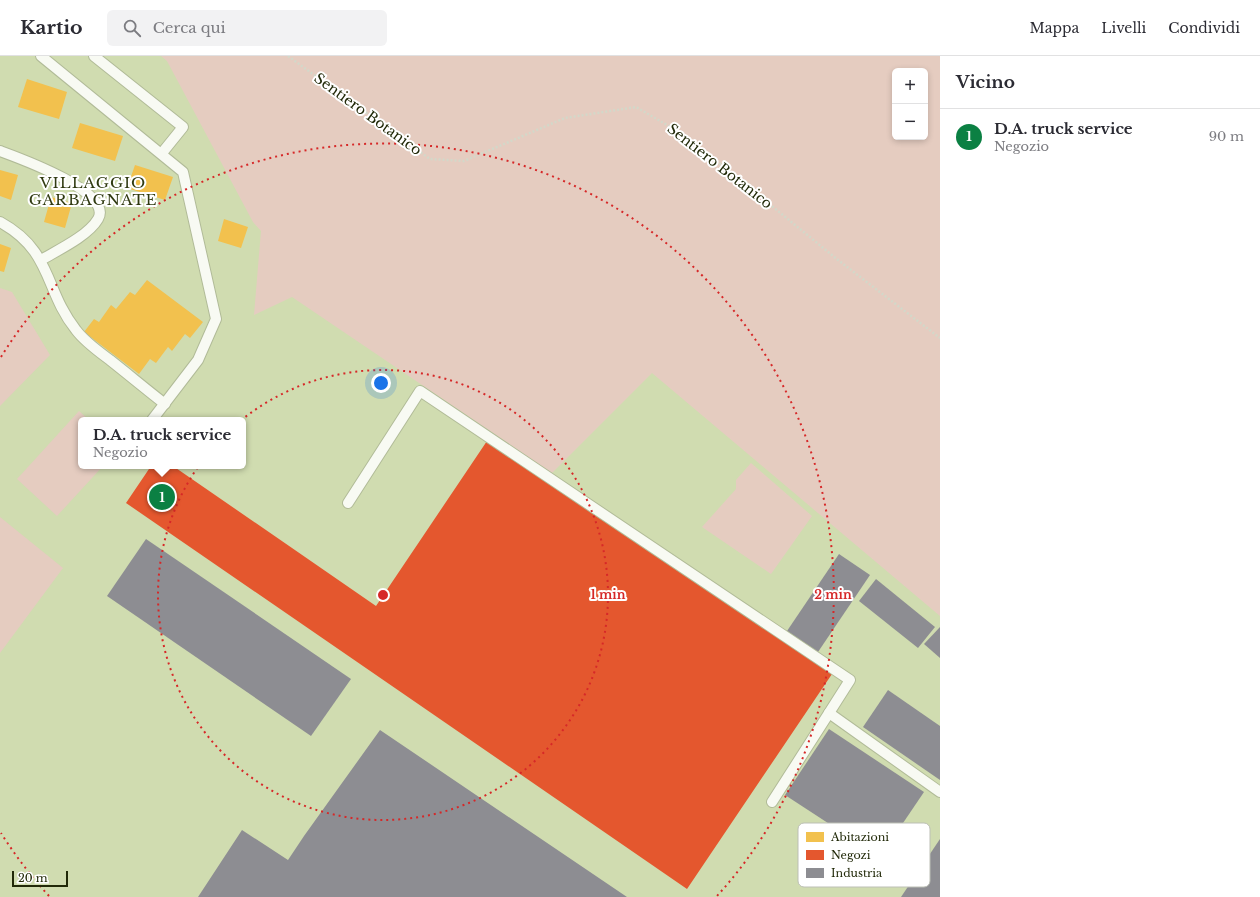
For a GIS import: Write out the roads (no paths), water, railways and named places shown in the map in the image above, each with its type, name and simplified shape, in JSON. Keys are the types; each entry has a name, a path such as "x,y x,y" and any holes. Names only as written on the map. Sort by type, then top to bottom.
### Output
{"lane":[{"path":"41,56 162,153 183,172 216,319 198,360 154,417"},
{"path":"94,56 183,128 162,153"},
{"path":"0,151 41,167 62,178 85,192 98,204 100,211 99,218 88,231 41,260"},
{"path":"0,222 20,234 30,244 41,260 63,307 81,336 165,404"},
{"path":"348,503 420,391 850,680 772,802"},
{"path":"829,713 940,792"}],"place":[{"name":"D.A. truck service","path":"162,497"}],"district":[{"name":"VILLAGGIO GARBAGNATE","path":"93,192"}]}
